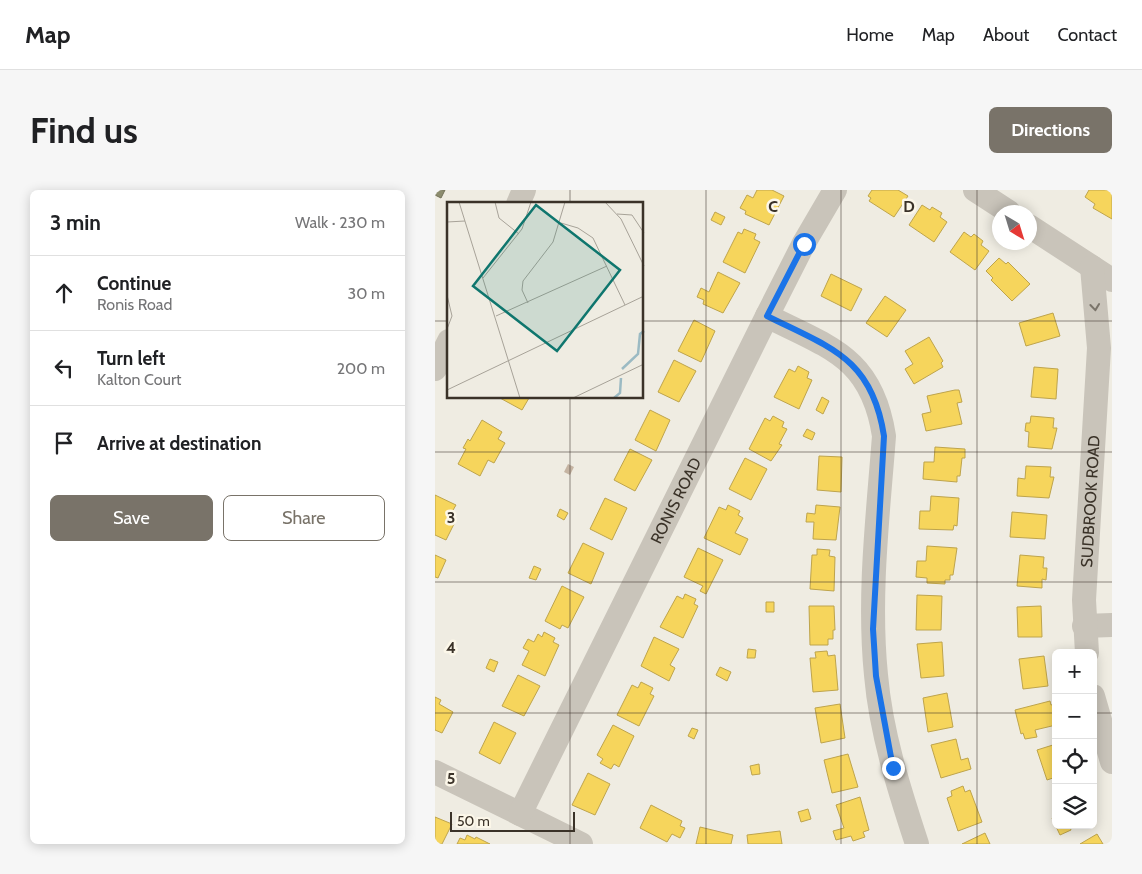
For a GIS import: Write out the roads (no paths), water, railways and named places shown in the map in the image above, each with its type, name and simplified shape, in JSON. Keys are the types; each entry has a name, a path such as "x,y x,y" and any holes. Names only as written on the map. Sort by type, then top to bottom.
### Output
{"street":[{"path":"518,202 524,190"},
{"name":"RONIS ROAD","path":"520,814 767,316 804,244 835,190"},
{"path":"975,190 998,205"},
{"path":"1037,231 1112,280"},
{"name":"SUDBROOK ROAD","path":"1087,649 1084,600 1106,338 1091,267"},
{"path":"767,316 835,350 849,360 872,392 880,412 884,436 873,588 876,676 893,768 917,844"},
{"path":"435,369 447,345"},
{"path":"1085,626 1112,625"},
{"path":"1097,710 1112,762"},
{"path":"435,772 581,844"}]}
